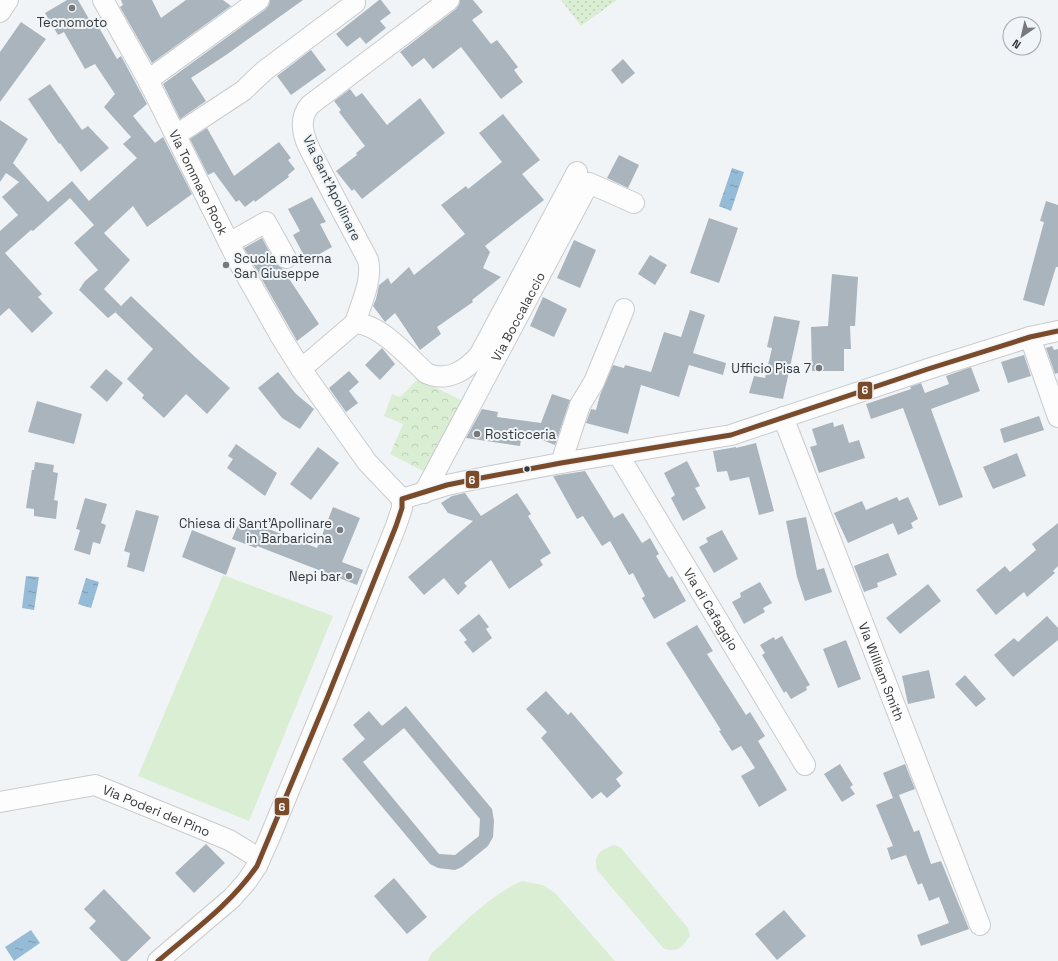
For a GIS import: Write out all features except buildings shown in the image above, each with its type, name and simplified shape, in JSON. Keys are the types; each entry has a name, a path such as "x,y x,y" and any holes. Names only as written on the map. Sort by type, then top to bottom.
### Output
{"street":[{"path":"0,12 8,0"},
{"name":"Via Tommaso Rook","path":"103,0 148,80 229,243 281,337 367,462 402,499"},
{"path":"148,80 259,0"},
{"name":"Via Sant'Apollinare","path":"355,323 369,278 370,267 306,141 303,129 304,117 310,105 449,0"},
{"path":"176,135 243,91 264,71 355,2"},
{"path":"301,368 355,323 369,326 381,332 426,373 433,376 446,376 454,374 471,364 480,354 577,172"},
{"name":"Via Boccalaccio","path":"424,493 589,183 634,203"},
{"path":"229,243 266,222 286,258"},
{"path":"561,463 580,404 594,382 624,309"},
{"path":"158,961 232,898 252,874 260,859 333,684 396,526 402,508 402,499 447,485 561,463 730,435 928,369 1030,337 1058,332"},
{"path":"1030,337 1058,417"},
{"name":"Via William Smith","path":"783,417 980,925"},
{"name":"Via di Cafaggio","path":"618,454 805,765"},
{"name":"Via Poderi del Pino","path":"0,802 95,785 228,840 260,859"}],"green space":[{"path":"561,0 617,0 581,26"},
{"path":"418,379 463,401 425,472 390,454 403,424 384,416 392,394 400,397"},
{"path":"223,575 333,616 249,821 138,776"},
{"path":"615,845 621,848 688,928 690,935 685,943 676,950 668,950 663,948 597,870 596,860 599,853 605,848"},
{"path":"522,881 543,885 555,893 615,961 428,961 431,954 474,913 509,887"}],"water":[{"path":"732,168 744,172 731,211 719,206"},
{"path":"26,576 39,577 34,610 22,608"},
{"path":"86,578 99,582 91,608 78,604"},
{"path":"31,930 40,943 14,961 5,947"}],"transit line":[{"name":"6","path":"158,961 223,905 247,880 257,866 328,696 396,526 402,508 402,499 447,485 481,478 561,463 731,435 928,369 1030,337 1058,331"}],"place":[{"name":"Tecnomoto","path":"72,8"},
{"name":"Scuola materna San Giuseppe","path":"226,265"},
{"name":"Ufficio Pisa 7","path":"819,368"},
{"name":"Rosticceria","path":"477,434"},
{"name":"Chiesa di Sant'Apollinare in Barbaricina","path":"340,530"},
{"name":"Nepi bar","path":"349,576"}]}
